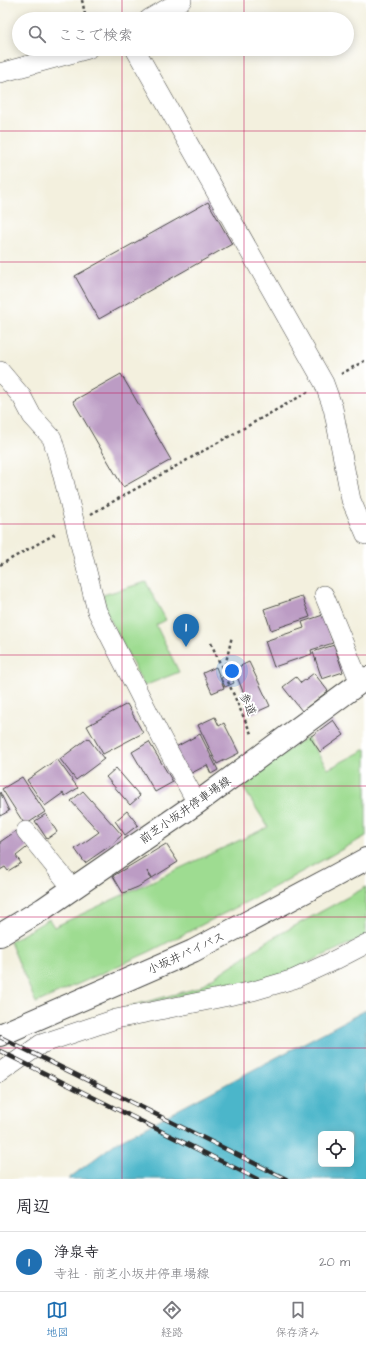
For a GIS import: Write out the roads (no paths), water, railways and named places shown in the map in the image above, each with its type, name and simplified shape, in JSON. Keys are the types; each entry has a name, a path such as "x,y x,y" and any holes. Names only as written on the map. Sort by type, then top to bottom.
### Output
{"main road":[{"name":"前芝小坂井停車場線","path":"0,935 73,889 197,803 363,681"},
{"name":"小坂井バイパス","path":"0,1035 193,951 366,859"}],"street":[{"path":"161,12 182,0"},
{"path":"0,73 62,56"},
{"path":"139,56 324,383 333,408 351,500 366,535"},
{"path":"0,371 22,397 32,416 52,438 97,611 162,739 197,803"},
{"path":"324,595 363,681"},
{"path":"26,832 73,889"},
{"path":"0,1073 41,1044 116,1019 253,991 294,979 366,944"}],"water":[{"path":"366,1010 366,1179 68,1179 117,1142"}],"railway":[{"path":"0,1037 286,1179"},
{"path":"0,1051 257,1179"}],"place":[{"name":"浄泉寺","path":"186,647"}]}
